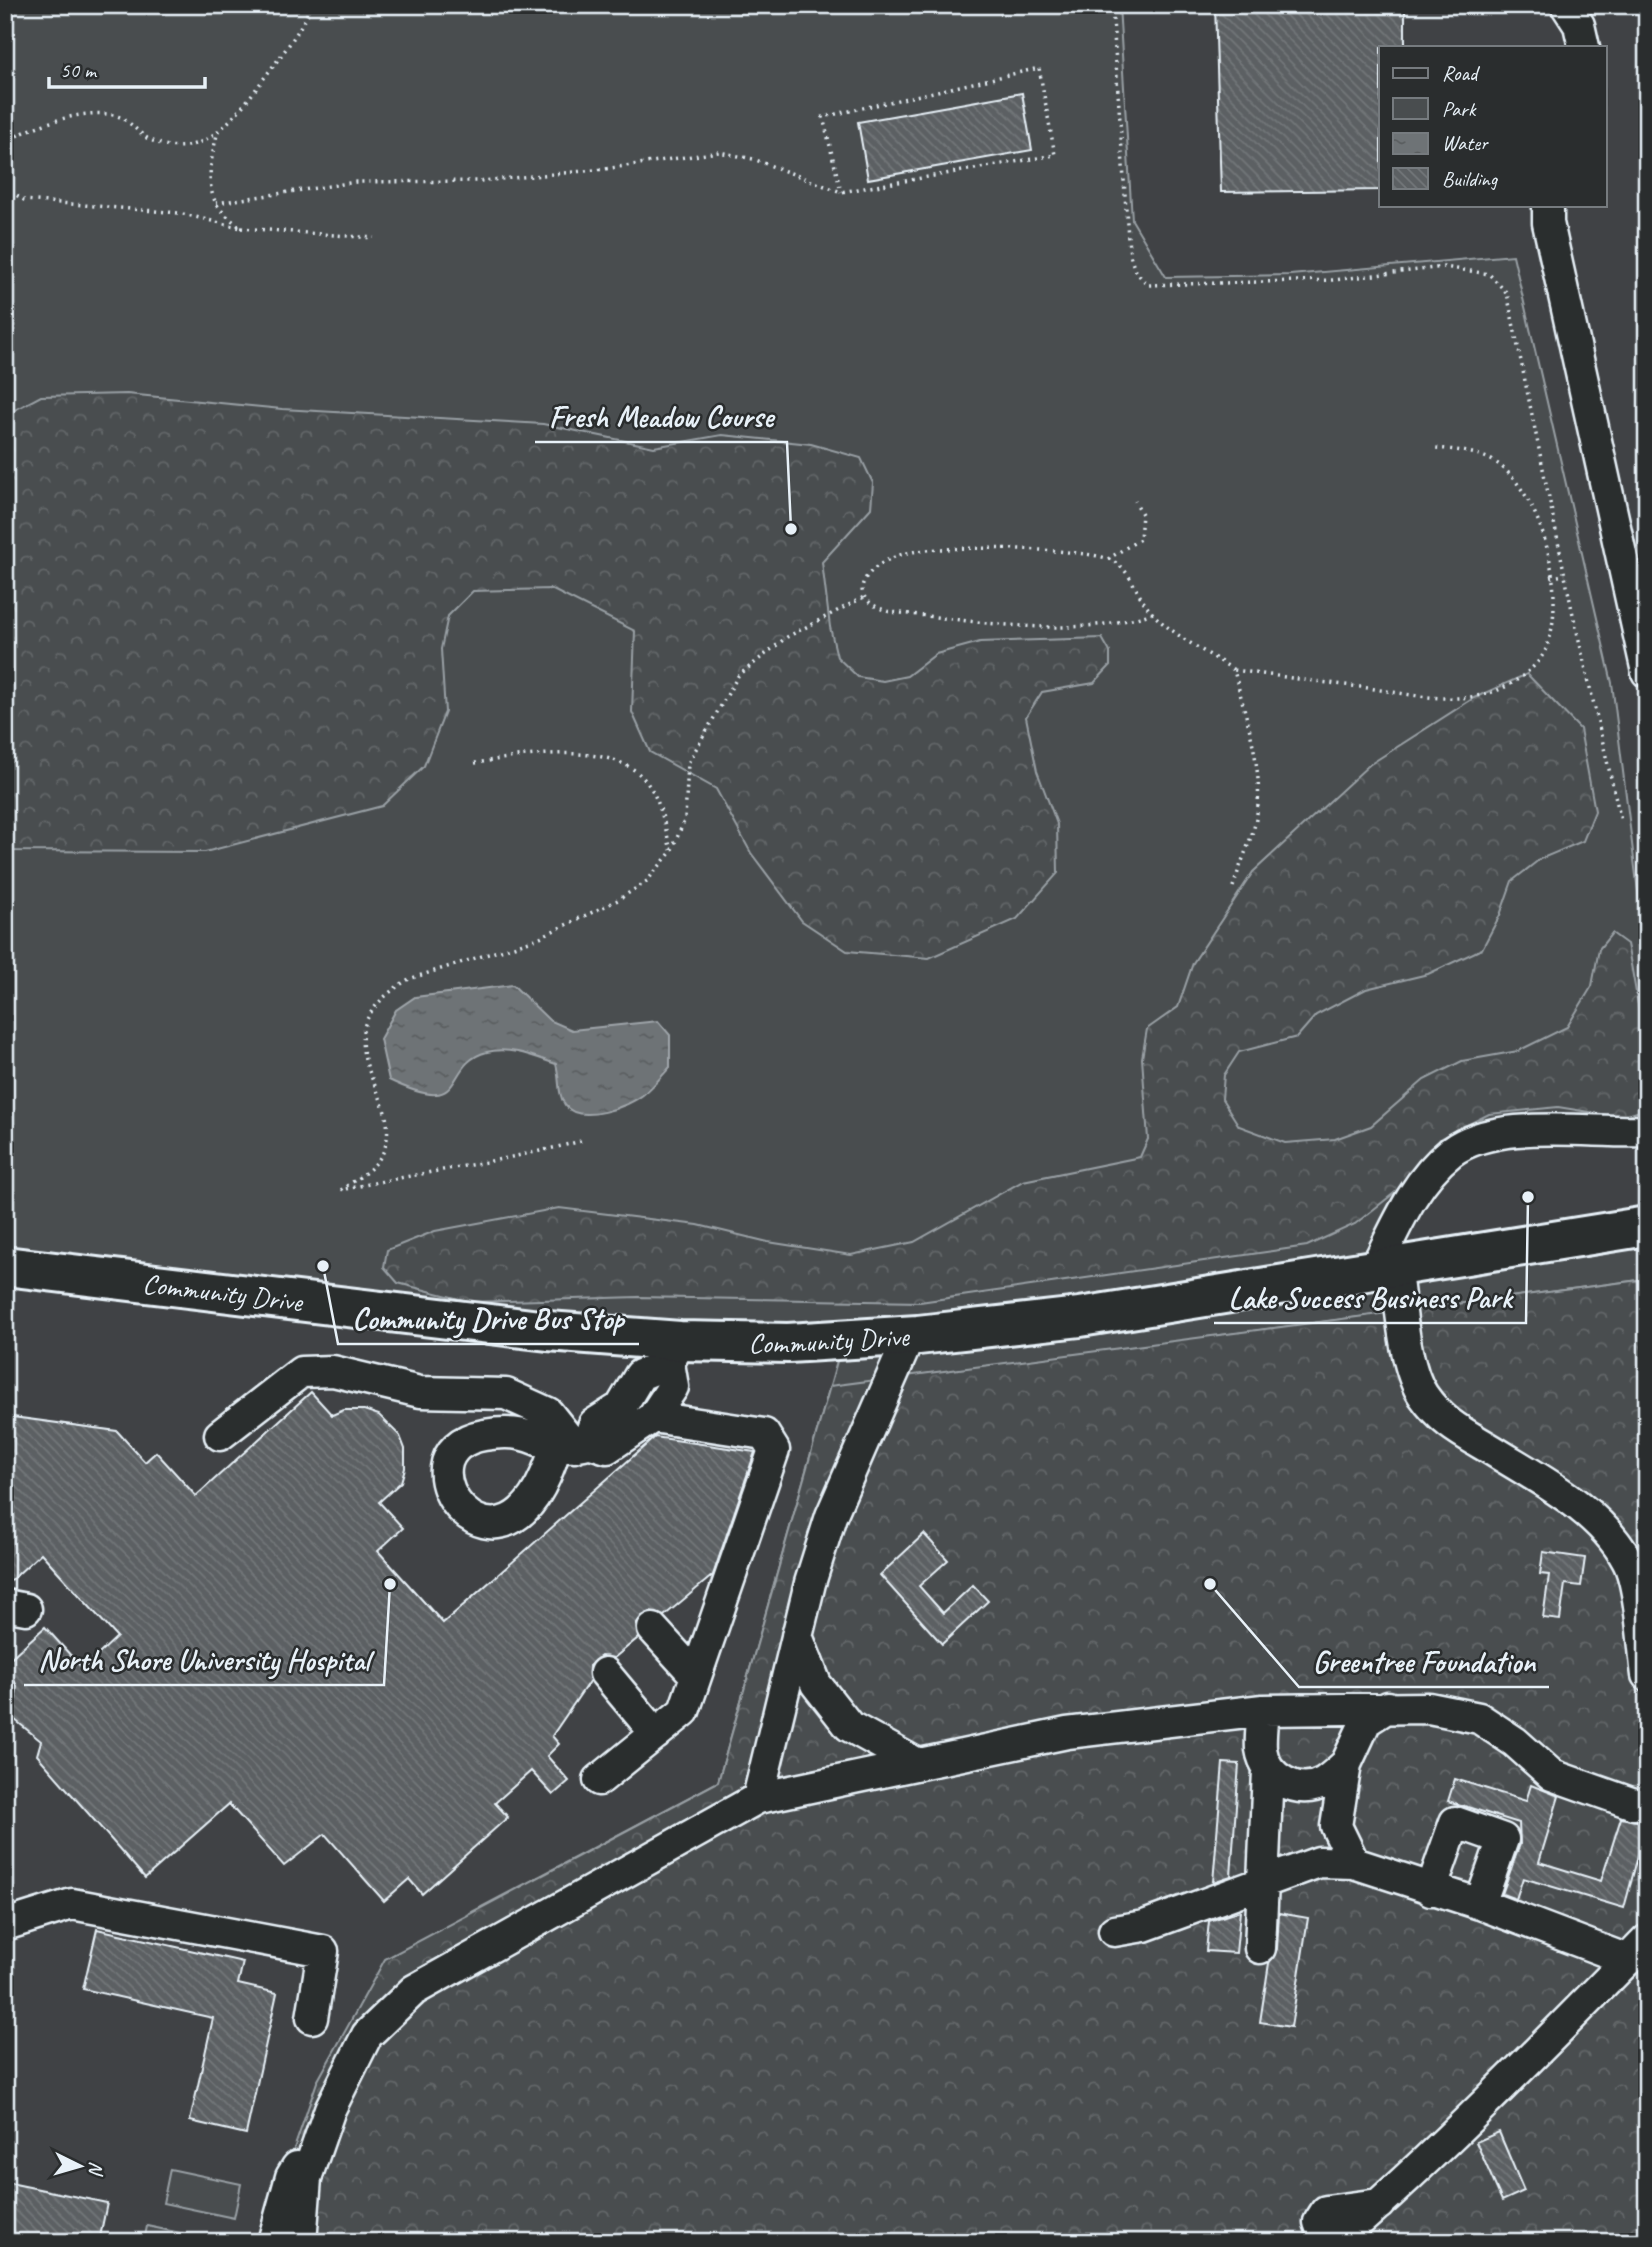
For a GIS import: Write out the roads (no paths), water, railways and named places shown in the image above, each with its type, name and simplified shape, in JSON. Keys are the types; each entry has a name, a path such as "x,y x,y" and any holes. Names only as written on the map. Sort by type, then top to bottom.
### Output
{"main road":[{"name":"Community Drive","path":"5,1266 447,1320 674,1352 910,1335 1080,1317 1647,1226"}],"street":[{"path":"1566,5 1579,25 1584,46"},
{"path":"1548,214 1647,671"},
{"path":"1647,1131 1514,1132 1475,1139 1451,1152 1416,1191 1385,1267 1410,1361 1422,1393 1452,1429 1567,1497 1603,1528 1628,1561 1638,1604 1647,1675"},
{"path":"758,1798 797,1636 831,1516 910,1335"},
{"path":"220,1435 301,1372 333,1371 420,1392 506,1394 548,1413 573,1446 607,1448 653,1417 673,1387 674,1352"},
{"path":"573,1446 594,1424 621,1407 640,1375 674,1352"},
{"path":"599,1780 684,1712 774,1450 764,1434 653,1417"},
{"path":"653,1629 695,1675"},
{"path":"797,1636 816,1684 849,1726 918,1764"},
{"path":"606,1672 656,1734"},
{"path":"1336,1826 1346,1764 1366,1721 1388,1707"},
{"path":"273,2242 290,2177 330,2109 368,2035 414,1990 758,1798 1067,1732 1263,1710 1388,1707 1429,1708 1479,1718 1515,1742 1552,1775 1642,1802"},
{"path":"1263,1710 1261,1750 1277,1777 1336,1826 1354,1863"},
{"path":"1277,1777 1307,1788 1324,1783 1346,1764"},
{"path":"1259,1948 1262,1883 1277,1777"},
{"path":"1431,1890 1455,1822 1503,1839 1480,1904"},
{"path":"1114,1931 1144,1926 1319,1862 1354,1863 1431,1890 1637,1950 1379,2204 1336,2242"},
{"path":"5,1925 72,1904 323,1951 313,2018"},
{"path":"301,2242 306,2178 330,2109"},
{"path":"1326,2242 1319,2222 1326,2211 1379,2204"}],"water":[{"path":"513,985 549,1020 572,1030 658,1021 670,1035 670,1067 637,1099 592,1114 572,1111 565,1105 556,1064 513,1051 487,1052 473,1058 452,1086 444,1092 433,1094 415,1091 389,1080 380,1039 396,1010 415,997"}],"place":[{"name":"Fresh Meadow Course","path":"791,529"},
{"name":"Lake Success Business Park","path":"1528,1197"},
{"name":"Community Drive Bus Stop","path":"323,1266"},
{"name":"North Shore University Hospital","path":"390,1584"},
{"name":"Greentree Foundation","path":"1210,1584"}]}
